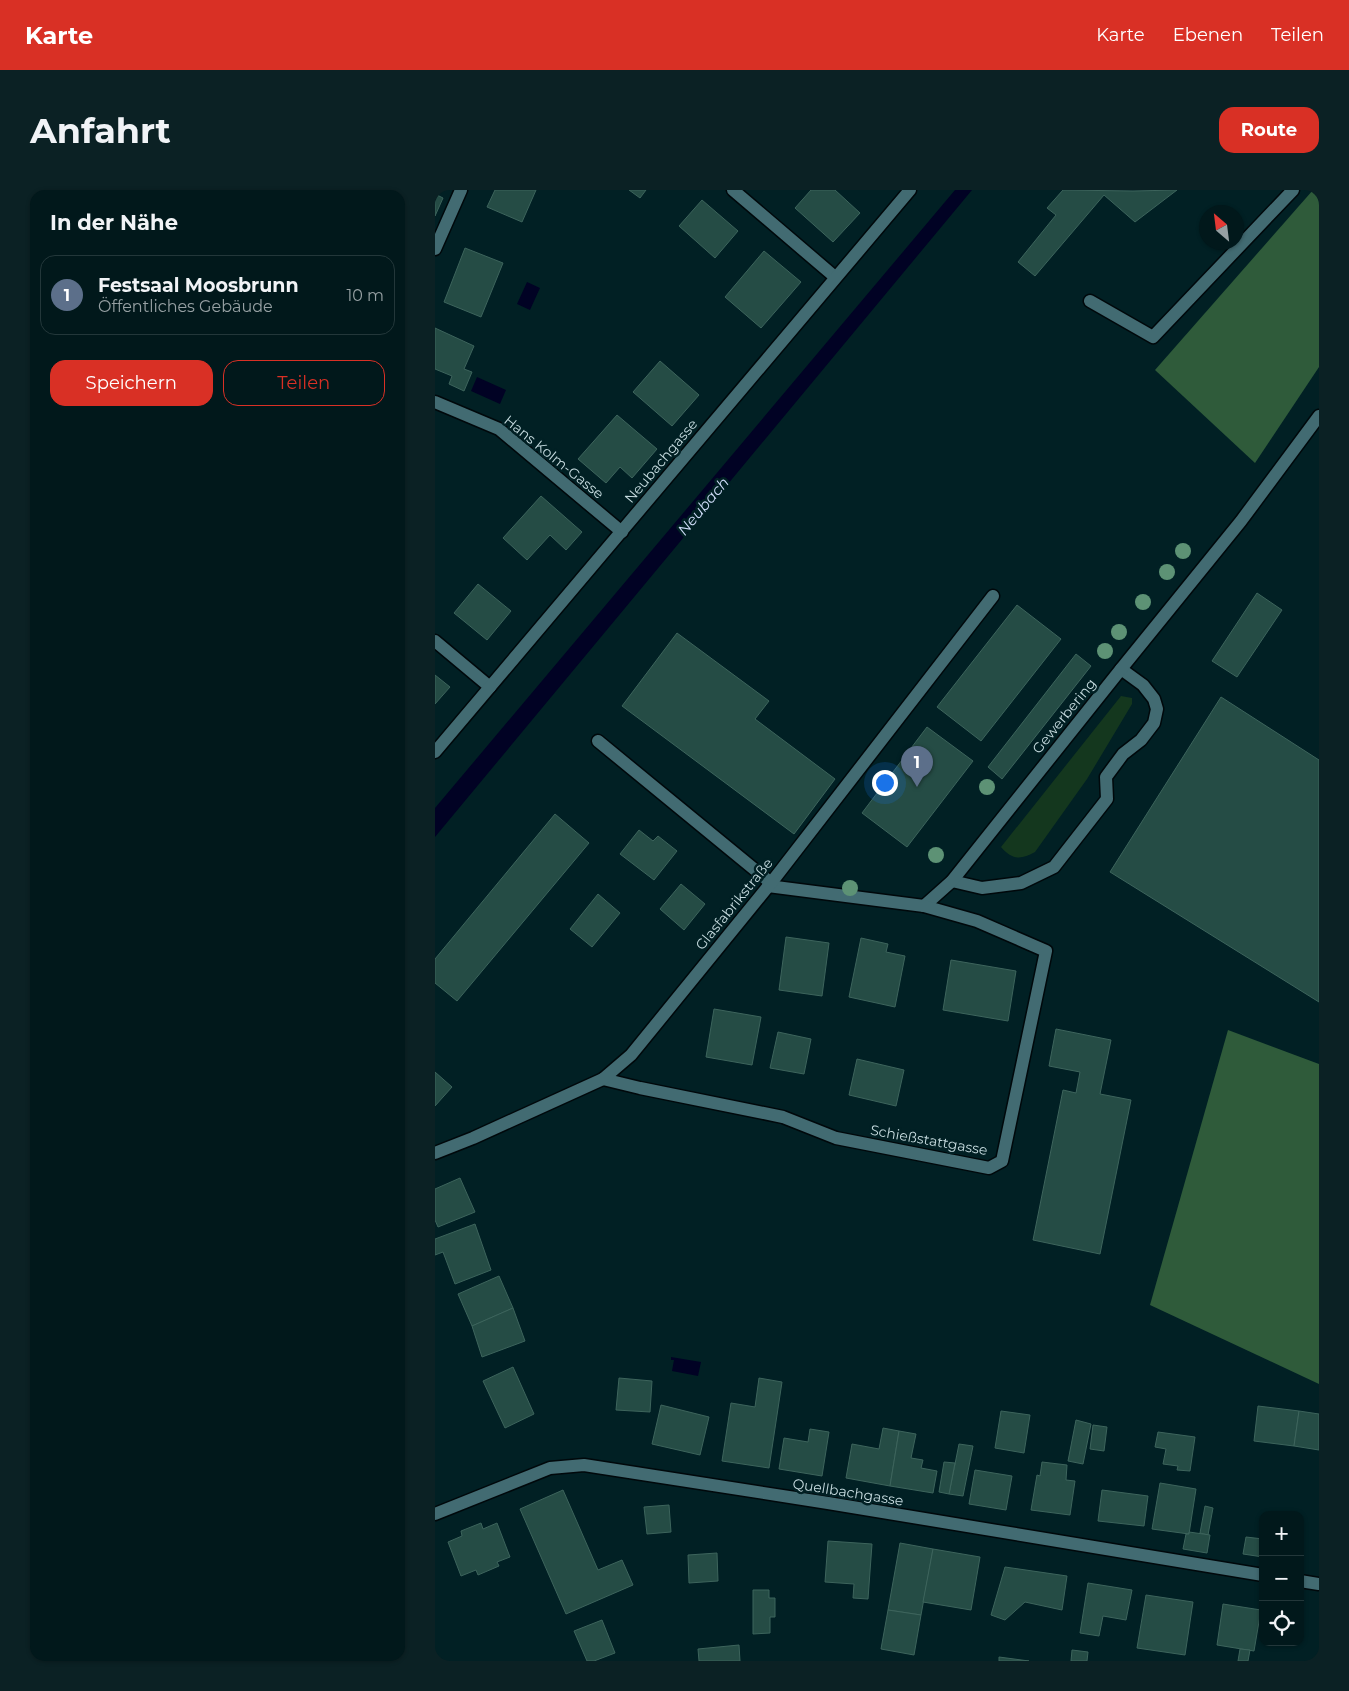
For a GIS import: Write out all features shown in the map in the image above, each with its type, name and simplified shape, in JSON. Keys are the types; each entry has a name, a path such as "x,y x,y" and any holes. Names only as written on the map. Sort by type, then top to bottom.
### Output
{"street":[{"path":"435,248 461,190"},
{"path":"733,190 835,277"},
{"name":"Neubachgasse","path":"435,752 910,190"},
{"path":"1090,301 1153,337 1293,190"},
{"name":"Hans Kolm-Gasse","path":"435,402 499,429 622,532"},
{"name":"Gewerbering","path":"924,906 952,880 1241,521 1319,416"},
{"name":"Glasfabrikstraße","path":"435,1153 473,1138 603,1079 631,1055 769,884 993,596"},
{"path":"435,641 491,687"},
{"path":"952,880 982,888 1021,883 1054,867 1107,798 1107,777 1123,754 1141,740 1154,723 1157,709 1154,699 1143,685 1121,668"},
{"path":"598,741 769,884 924,906"},
{"name":"Schießstattgasse","path":"603,1079 783,1117 836,1138 989,1168 1002,1161 1046,951 977,921 924,906"},
{"name":"Quellbachgasse","path":"435,1514 550,1468 584,1465 1259,1574"},
{"path":"1304,1582 1319,1584"}],"green space":[{"path":"1313,190 1319,194 1319,367 1255,463 1155,370"},
{"path":"1121,696 1132,698 1132,704 1087,779 1035,852 1021,857 1009,854 1001,847"},
{"path":"1228,1030 1319,1064 1319,1384 1150,1305"}],"water":[{"name":"Neubach","path":"955,190 972,190 435,837 435,808"},
{"path":"527,282 540,288 530,310 517,304"},
{"path":"477,377 506,390 500,404 471,391"},
{"path":"671,1357 701,1362 698,1376 672,1371 674,1360 671,1360"}],"building":[{"path":"495,190 536,190 522,222 487,207"},
{"path":"629,190 646,190 640,198"},
{"path":"811,190 835,190 860,213 833,242 795,208"},
{"path":"1063,190 1177,190 1135,222 1104,195 1035,276 1018,262 1056,215 1047,208"},
{"path":"435,194 443,198 435,216"},
{"path":"702,200 738,231 715,258 679,226"},
{"path":"465,248 503,263 481,317 444,302"},
{"path":"764,251 801,282 761,328 725,297"},
{"path":"435,328 474,346 464,369 472,372 464,391 449,384 452,376 435,369"},
{"path":"660,361 699,395 672,426 633,392"},
{"path":"617,415 657,449 632,478 620,467 606,483 578,459"},
{"path":"541,496 582,532 566,550 550,535 527,560 503,538"},
{"path":"478,584 511,611 487,640 454,613"},
{"path":"1257,593 1282,610 1237,677 1212,661"},
{"path":"1017,605 1061,639 981,741 937,707"},
{"path":"677,633 769,701 755,719 835,779 794,834 622,706"},
{"path":"1076,654 1091,666 1002,779 988,767"},
{"path":"435,675 450,687 435,704"},
{"path":"1221,697 1319,760 1319,1002 1110,872"},
{"path":"927,727 973,761 907,847 862,813"},
{"path":"555,814 589,843 457,1001 435,983 435,959"},
{"path":"639,830 653,841 658,836 677,851 654,880 620,854"},
{"path":"681,884 705,904 684,930 660,909"},
{"path":"598,894 620,913 592,947 570,929"},
{"path":"786,937 829,943 822,996 779,990"},
{"path":"861,938 888,944 886,952 905,956 895,1007 849,997"},
{"path":"951,960 1016,971 1008,1021 943,1010"},
{"path":"714,1009 761,1017 752,1065 706,1057"},
{"path":"1056,1029 1111,1040 1100,1094 1131,1100 1100,1254 1033,1240 1063,1090 1076,1093 1080,1072 1049,1066"},
{"path":"778,1032 811,1039 804,1074 770,1068"},
{"path":"857,1059 904,1070 896,1106 849,1095"},
{"path":"435,1072 452,1087 435,1106"},
{"path":"460,1178 475,1212 438,1227 435,1220 435,1189"},
{"path":"475,1224 491,1270 455,1284 443,1252 435,1255 435,1239"},
{"path":"499,1276 513,1308 472,1326 458,1294"},
{"path":"513,1308 525,1341 482,1357 472,1326"},
{"path":"513,1367 534,1414 505,1428 483,1381"},
{"path":"619,1378 652,1381 650,1412 616,1410"},
{"path":"759,1378 782,1382 769,1468 722,1461 731,1403 755,1407"},
{"path":"661,1405 709,1417 700,1455 652,1444"},
{"path":"1258,1406 1299,1411 1294,1446 1254,1441"},
{"path":"1001,1411 1030,1415 1024,1453 995,1448"},
{"path":"1299,1411 1319,1414 1319,1450 1294,1446"},
{"path":"1076,1420 1091,1424 1083,1464 1068,1461"},
{"path":"1093,1425 1107,1427 1104,1451 1090,1449"},
{"path":"883,1428 899,1431 890,1486 846,1478 852,1444 879,1449"},
{"path":"810,1429 829,1432 822,1476 779,1469 784,1438 808,1442"},
{"path":"899,1431 916,1434 911,1458 923,1460 921,1468 937,1471 933,1493 890,1486"},
{"path":"1158,1432 1195,1437 1190,1471 1177,1470 1178,1466 1163,1464 1166,1449 1155,1447"},
{"path":"959,1444 973,1446 963,1496 949,1494"},
{"path":"944,1462 955,1463 949,1494 939,1492"},
{"path":"1042,1462 1067,1465 1066,1480 1075,1481 1070,1515 1031,1510 1037,1475 1040,1476"},
{"path":"975,1470 1012,1476 1006,1510 969,1504"},
{"path":"1160,1483 1196,1489 1189,1534 1152,1529"},
{"path":"563,1490 598,1570 622,1560 633,1585 566,1614 520,1509"},
{"path":"1102,1490 1148,1496 1144,1526 1098,1521"},
{"path":"669,1505 671,1532 647,1534 644,1507"},
{"path":"1205,1506 1213,1508 1208,1535 1200,1533"},
{"path":"481,1523 483,1529 497,1523 510,1557 497,1562 499,1566 478,1575 476,1570 461,1576 448,1542 462,1536 461,1531"},
{"path":"1189,1532 1210,1535 1207,1553 1183,1549 1186,1534 1189,1534"},
{"path":"1246,1537 1259,1539 1259,1556 1243,1554"},
{"path":"828,1541 872,1544 868,1599 853,1598 854,1584 825,1582"},
{"path":"900,1543 933,1549 921,1615 888,1610"},
{"path":"933,1549 980,1557 971,1610 923,1602"},
{"path":"717,1553 718,1581 689,1583 688,1555"},
{"path":"1005,1567 1067,1576 1062,1610 1025,1602 1005,1620 991,1615"},
{"path":"1088,1583 1132,1590 1126,1620 1103,1616 1099,1636 1080,1633"},
{"path":"753,1590 769,1590 769,1598 775,1598 775,1617 770,1617 770,1633 753,1634"},
{"path":"1146,1595 1193,1602 1185,1655 1137,1648"},
{"path":"1223,1604 1259,1610 1254,1651 1217,1645"},
{"path":"888,1610 921,1615 914,1655 881,1649"},
{"path":"602,1620 615,1653 594,1661 587,1661 574,1631"},
{"path":"739,1645 740,1661 699,1661 698,1649"},
{"path":"1240,1649 1250,1650 1248,1661 1238,1661"},
{"path":"1072,1650 1088,1652 1087,1661 1071,1661"},
{"path":"999,1657 1029,1661 999,1661"}],"place":[{"name":"Festsaal Moosbrunn","path":"917,787"}]}
